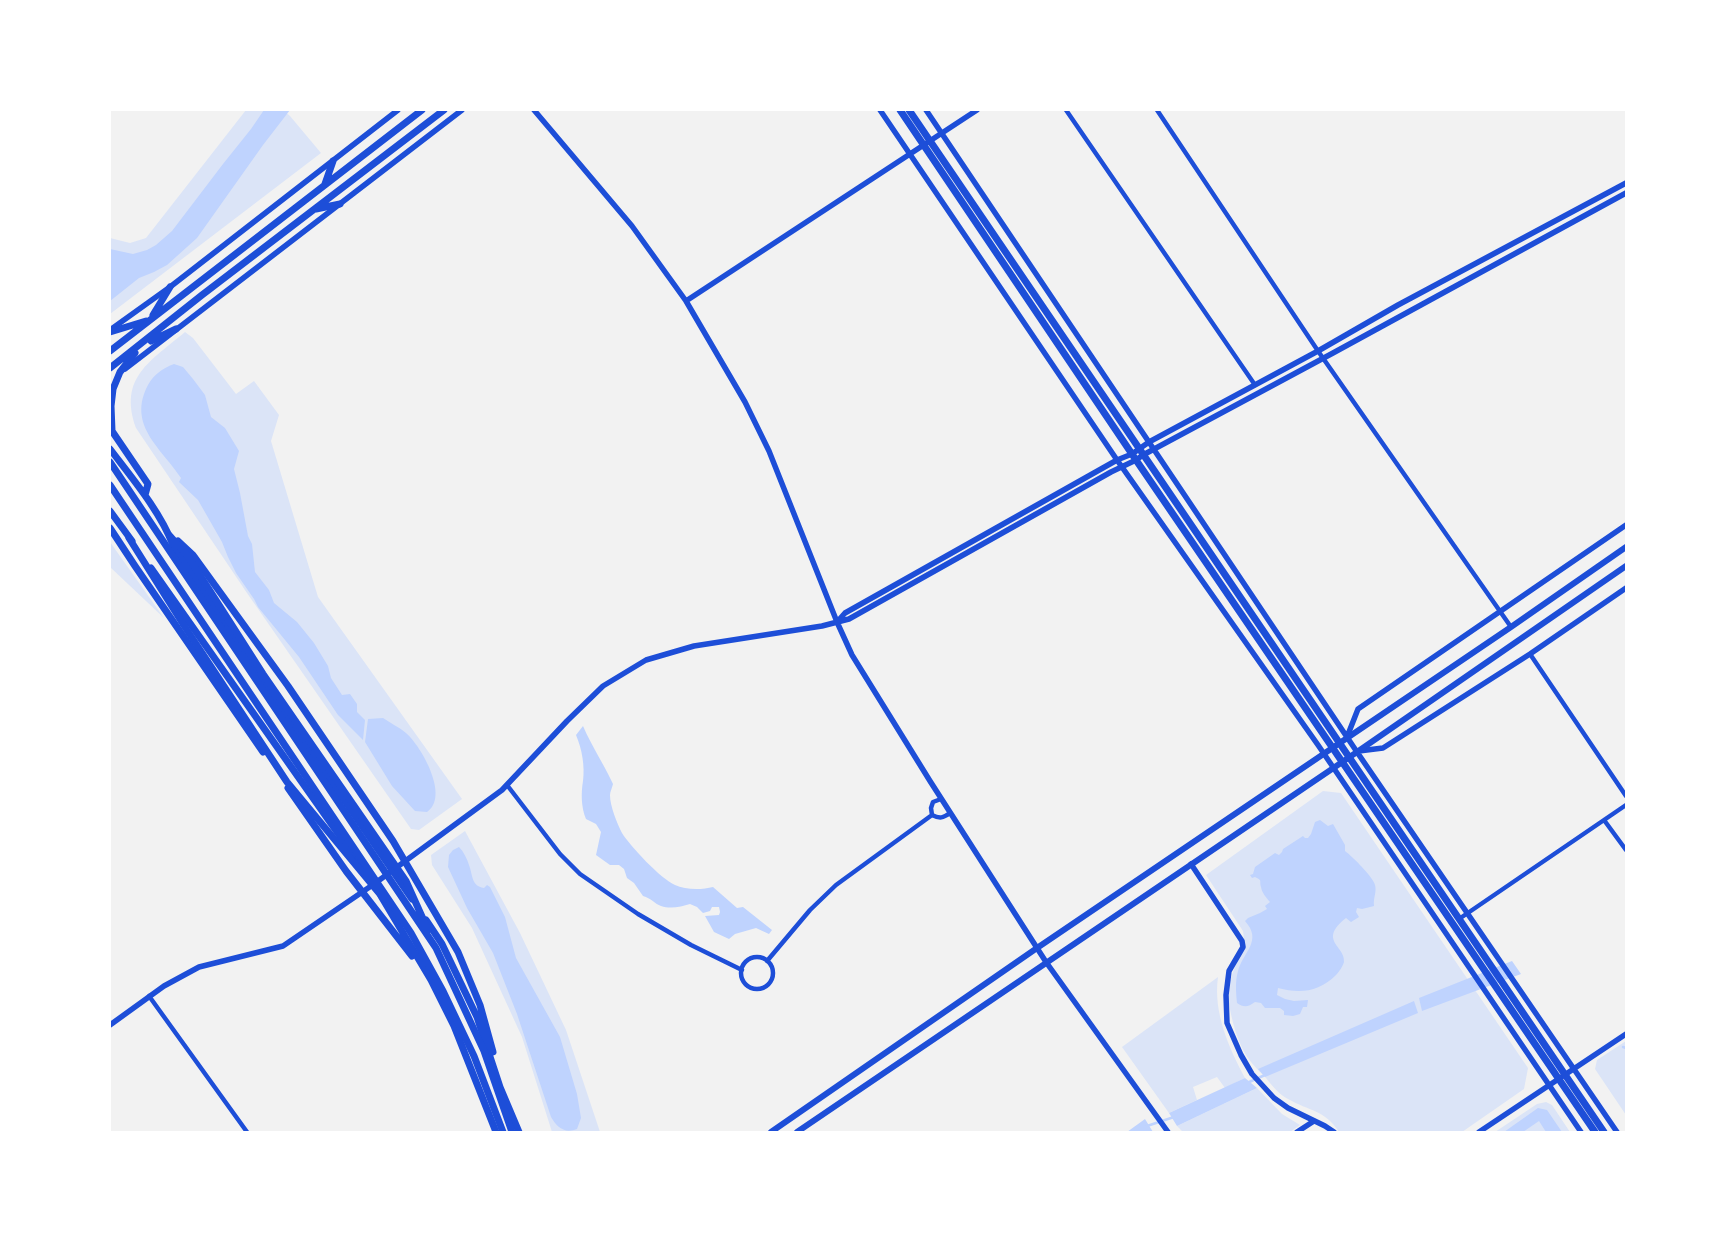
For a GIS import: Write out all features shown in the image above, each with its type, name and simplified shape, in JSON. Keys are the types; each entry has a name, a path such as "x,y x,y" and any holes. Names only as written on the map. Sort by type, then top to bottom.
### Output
{"main road":[{"path":"110,351 422,110"},
{"path":"110,368 202,295 444,110"},
{"path":"900,110 927,142 1140,452 1336,745"},
{"path":"909,110 927,142 1134,457 1459,919 1488,968"},
{"path":"325,185 334,161"},
{"path":"313,210 340,204"},
{"path":"110,331 150,320 170,287"},
{"path":"145,495 148,484 112,431 111,406 113,389 120,372 140,346 176,329"},
{"path":"110,449 145,495 170,536 187,555 263,674 406,881 484,1051 512,1132"},
{"path":"110,462 436,948"},
{"path":"110,486 411,933 443,991 474,1056 503,1132"},
{"path":"110,511 374,884 431,980 454,1026 496,1132"},
{"path":"110,528 307,815 362,892 431,980"},
{"path":"170,536 192,555 288,686 393,841 458,952 480,1006 511,1113"},
{"path":"170,536 173,545 250,663 442,944 477,1017 500,1087 519,1132"},
{"path":"129,538 287,782 411,933"},
{"path":"771,1132 1037,948 1626,547"},
{"path":"797,1132 1357,752 1626,566"},
{"path":"1346,759 1562,1076 1604,1132"},
{"path":"1562,1076 1595,1132"}],"street":[{"path":"110,331 170,287 398,110"},
{"path":"120,372 462,110"},
{"path":"534,110 632,226 686,301 745,402 769,451 852,655 941,799 1046,962 1166,1129"},
{"path":"880,110 1121,467 1324,753 1581,1132"},
{"path":"926,110 1357,752 1617,1132"},
{"path":"686,301 977,110"},
{"path":"1066,110 1255,385"},
{"path":"1157,110 1318,351 1511,627"},
{"path":"110,1025 149,996 199,967 283,946 405,862 502,790 566,721 603,686 646,660 694,646 822,626 849,619 1121,467 1149,442 1318,351 1398,305 1626,184"},
{"path":"1140,452 1154,449 1626,193"},
{"path":"837,622 845,613 1117,460 1134,457"},
{"path":"1347,737 1358,710 1626,525"},
{"path":"1357,752 1383,748 1530,654 1626,588"},
{"path":"1530,654 1626,796"},
{"path":"507,785 560,854 580,874 638,914 683,941 742,970"},
{"path":"932,815 931,808 933,802 941,799"},
{"path":"1459,919 1626,805"},
{"path":"932,815 943,818 950,813"},
{"path":"768,960 810,910 836,885 932,815"},
{"path":"1604,820 1626,850"},
{"path":"1191,864 1242,941 1243,946 1229,971 1226,995 1227,1023 1240,1055 1264,1088 1288,1108 1334,1132"},
{"path":"757,957 768,960 774,975 769,984 760,989 750,988 743,980 742,970 744,965 752,958 757,957"},
{"path":"149,996 247,1132"},
{"path":"1478,1132 1626,1034"},
{"path":"1297,1132 1314,1121"}],"shaded area":[{"path":"246,110 283,110 321,153 110,314 110,238 130,243 146,238"},
{"path":"185,332 193,338 236,394 254,381 279,415 271,441 318,597 462,799 419,830 411,829 247,593 136,428 131,396 135,383 141,372 150,362"},
{"path":"110,542 164,618 110,567"},
{"path":"1323,791 1341,793 1528,1068 1524,1089 1462,1132 1339,1132 1322,1115 1279,1093 1250,1061 1240,1043 1235,1030 1228,994 1229,984 1244,940 1243,931 1206,875"},
{"path":"465,831 520,933 566,1030 600,1132 552,1132 522,1037 472,928 432,865 431,855"},
{"path":"1218,977 1217,990 1220,1017 1233,1055 1245,1078 1225,1088 1217,1077 1193,1087 1197,1100 1169,1113 1122,1047"},
{"path":"1626,1041 1626,1115 1595,1069 1597,1060"},
{"path":"1257,1088 1282,1114 1300,1125 1290,1132 1183,1132 1177,1126"},
{"path":"1546,1102 1552,1105 1570,1132 1495,1132 1537,1104"}],"water":[{"path":"264,110 290,110 197,238 167,265 139,278 110,301 110,249 133,254 147,250 172,231"},
{"path":"174,364 183,367 205,395 211,417 225,428 239,451 234,469 248,536 252,544 255,572 269,590 274,603 297,622 314,643 328,666 331,678 342,695 350,694 357,704 357,712 365,720 363,740 338,715 299,657 258,607 236,573 222,542 198,500 179,482 181,478 150,437 142,415 142,403 146,389 157,373"},
{"path":"383,718 406,733 426,760 435,784 436,795 433,805 427,812 415,811 392,786 365,742 368,719"},
{"path":"583,726 613,784 610,799 618,824 626,839 639,854 662,876 675,885 694,889 713,887 737,908 743,907 772,930 769,934 756,928 735,934 729,939 714,932 705,916 719,915 719,907 712,907 710,911 703,913 697,907 690,904 676,907 661,906 643,896 634,883 627,878 624,869 619,865 610,865 596,855 601,832 596,824 586,819 582,805 584,775 581,752 576,735"},
{"path":"1320,820 1328,826 1333,824 1345,845 1345,851 1371,877 1376,890 1374,906 1362,909 1357,908 1356,912 1359,917 1351,922 1346,918 1334,932 1333,938 1343,956 1344,962 1330,981 1316,988 1302,991 1278,988 1277,995 1285,999 1294,1001 1308,1000 1307,1007 1303,1007 1300,1014 1293,1016 1284,1015 1284,1011 1280,1008 1265,1008 1261,1003 1255,1002 1248,1006 1242,1006 1237,1003 1237,975 1240,964 1252,941 1250,928 1245,921 1267,909 1265,906 1270,902 1262,891 1260,880 1255,877 1252,878 1250,875 1253,874 1255,867 1275,853 1279,855 1283,849 1303,836 1308,838 1315,822"},
{"path":"459,847 466,858 477,885 484,888 487,885 490,887 505,917 516,958 560,1037 577,1094 581,1118 577,1129 568,1131 561,1129 551,1117 517,1014 493,953 467,908 448,867 449,855"},
{"path":"1512,961 1521,974 1422,1011 1419,998"},
{"path":"1414,1001 1418,1013 1265,1077 1258,1069"},
{"path":"1245,1078 1257,1088 1177,1126 1169,1113"},
{"path":"1538,1108 1547,1110 1562,1132 1546,1132 1539,1121 1523,1132 1504,1132"},
{"path":"1145,1119 1153,1132 1127,1132"}],"waterway":[{"path":"1247,1083 1265,1075"},
{"path":"1147,1126 1174,1117"}]}
